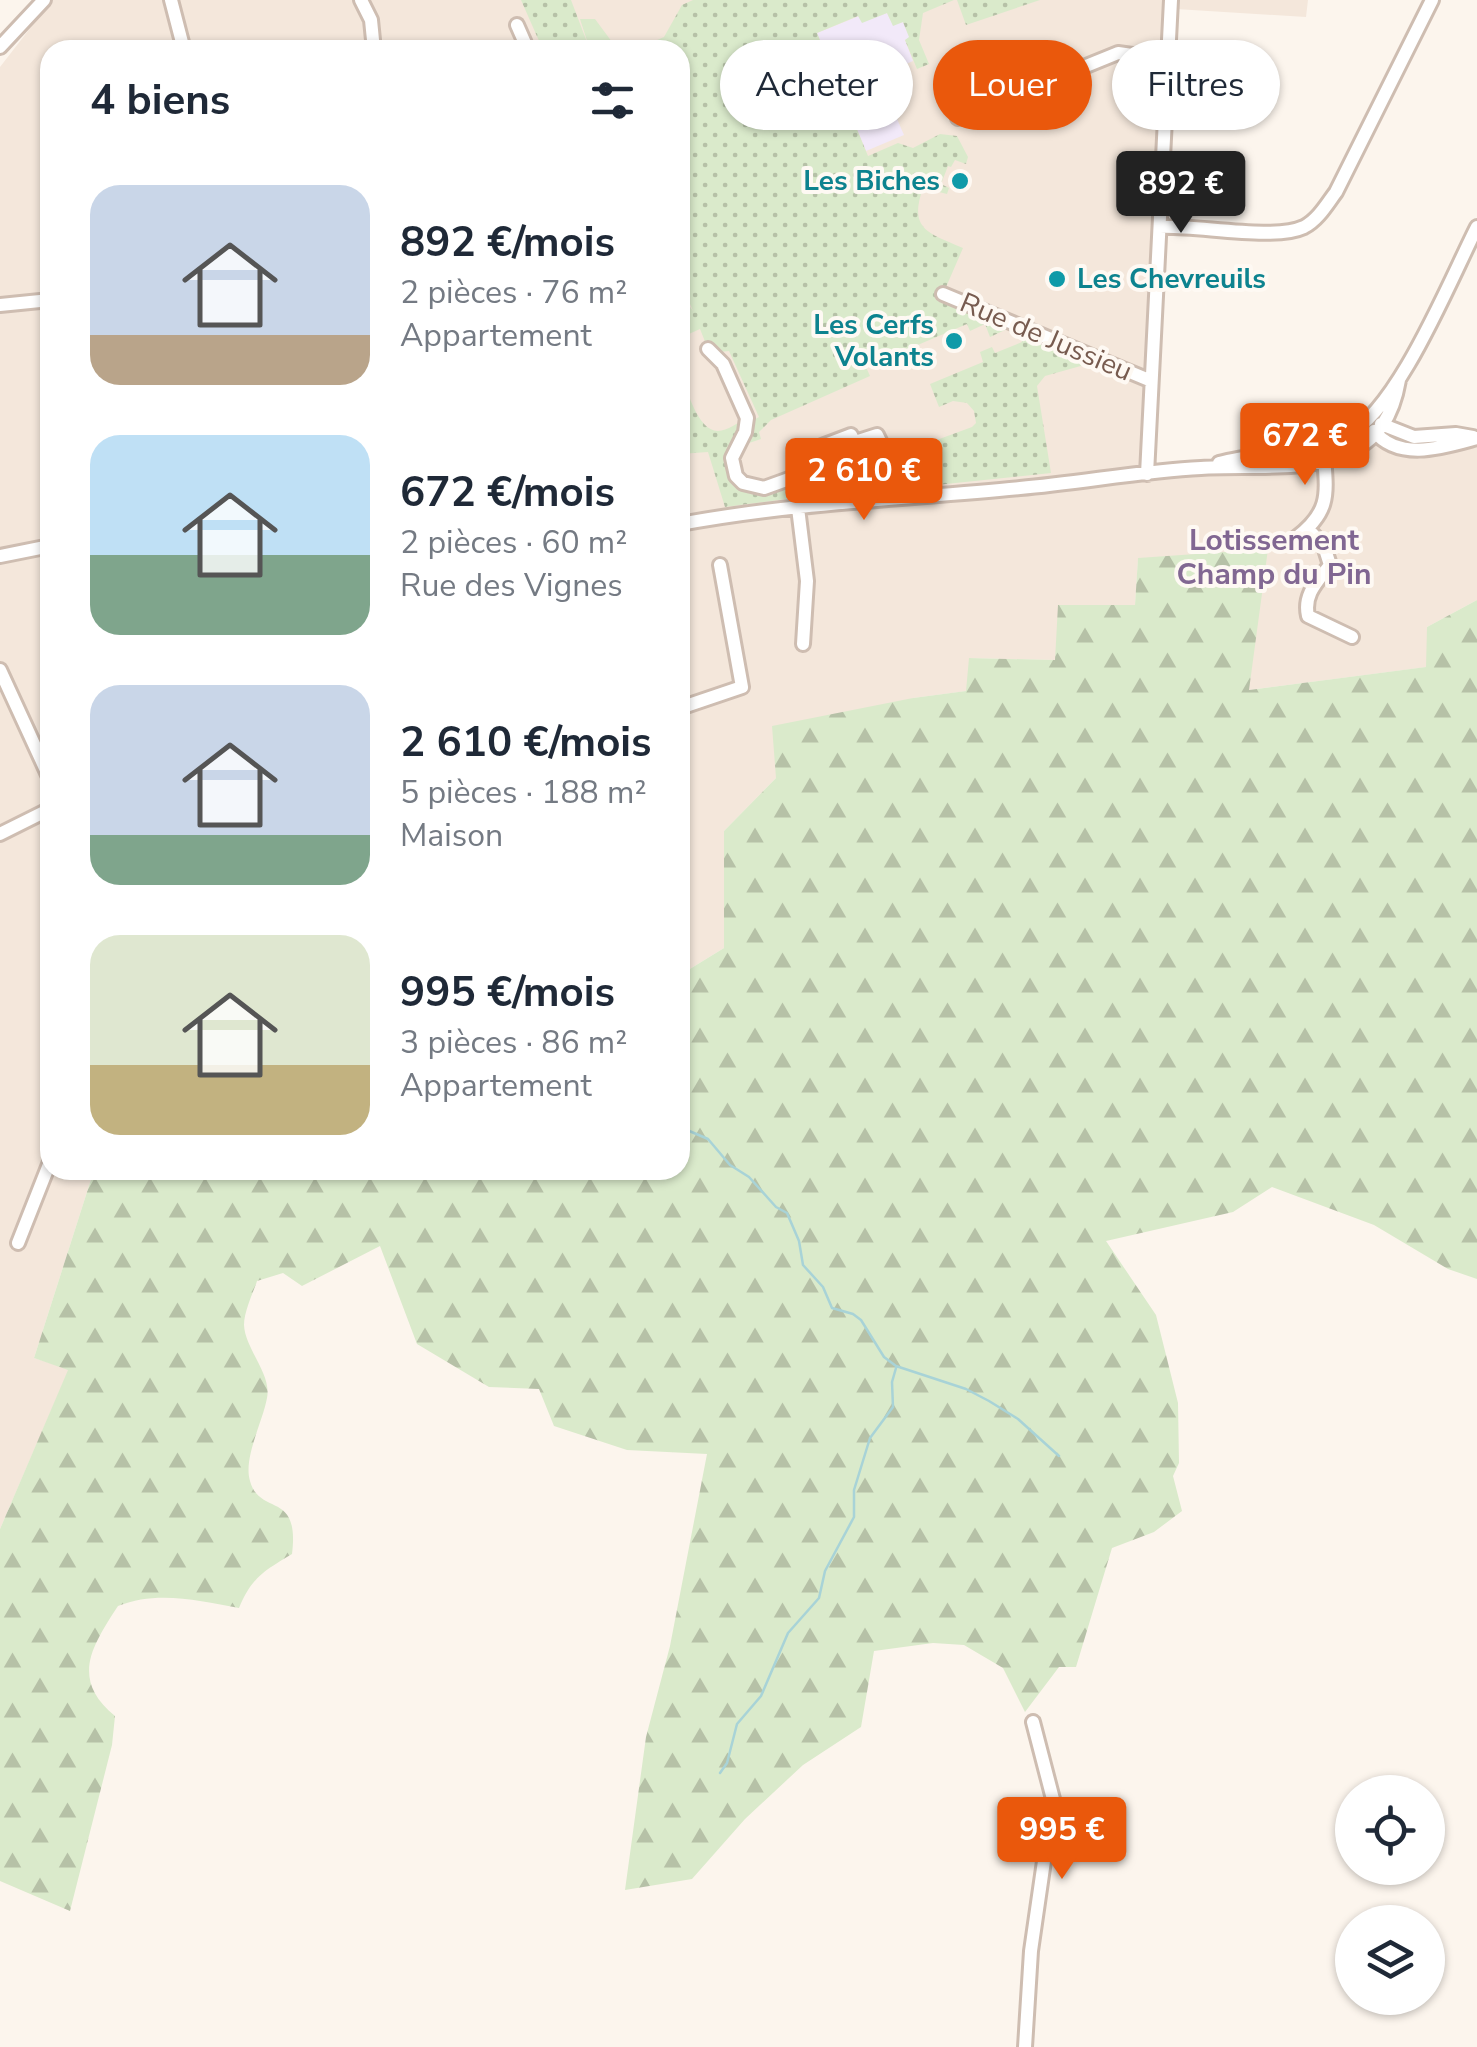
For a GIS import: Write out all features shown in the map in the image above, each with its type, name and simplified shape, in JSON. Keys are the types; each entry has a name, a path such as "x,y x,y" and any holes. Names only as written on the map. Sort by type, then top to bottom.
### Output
{"street":[{"path":"0,47 44,0"},
{"path":"170,0 181,40"},
{"path":"360,0 370,20 373,40"},
{"path":"1169,40 1171,0"},
{"path":"1160,227 1284,232 1304,227 1321,214 1336,192 1432,0"},
{"path":"517,25 524,40"},
{"path":"1147,474 1165,130"},
{"path":"1202,468 1323,444 1350,434 1369,420 1399,380 1477,228"},
{"name":"Rue de Jussieu","path":"943,294 1150,380"},
{"path":"0,305 40,301"},
{"path":"708,349 723,364 747,418 745,432 732,458 736,476 748,486 764,488 825,466"},
{"path":"690,523 830,504 1202,468 1325,461 1359,448 1380,430 1396,400 1399,380"},
{"path":"1369,420 1402,450 1476,438"},
{"path":"830,504 822,446 852,435 855,442"},
{"path":"1323,444 1327,498 1318,519 1302,533 1324,546 1330,565 1309,593 1306,605 1308,616 1352,637"},
{"path":"798,508 807,582 803,644"},
{"path":"0,556 40,548"},
{"path":"690,705 742,688 720,565"},
{"path":"0,670 40,757"},
{"path":"0,834 40,814"},
{"path":"18,1242 43,1180"},
{"path":"1025,2047 1032,1951 1052,1799 1033,1722"}],"shaded area":[{"path":"52,0 1308,0 1306,17 1176,9 1174,40 1112,40 1112,130 1170,130 1153,467 1477,432 1477,600 1427,627 1427,667 1248,690 1138,559 1135,606 1055,660 970,658 967,691 913,698 776,778 724,831 724,948 690,969 690,40 40,40 40,1180 91,1180 34,1358 69,1369 0,1529 0,67"},
{"path":"887,13 893,25 903,22 910,38 820,40 817,33 859,16 863,22"},
{"path":"857,130 902,130 904,135 866,151"}],"green space":[{"path":"521,0 571,0 586,40 539,40"},
{"path":"693,0 954,0 923,13 919,40 929,64 917,69 913,40 905,40 909,37 903,22 893,26 887,13 862,23 858,16 817,33 820,40 720,40 720,130 857,130 868,156 898,143 913,148 940,134 957,136 968,157 966,164 955,160 948,166 941,184 949,188 947,194 923,188 918,213 931,233 963,248 943,294 1008,321 1005,330 990,337 985,324 970,331 967,324 866,367 870,376 771,420 759,432 761,439 746,444 752,421 759,417 729,351 719,352 706,344 700,329 690,334 690,40 657,40 664,37 682,5"},
{"path":"957,0 1040,0 966,25"},
{"path":"580,19 595,19 611,40 587,40"},
{"path":"1024,328 1102,360 1045,376 1037,386 1051,473 840,495 834,490 828,451 839,451 845,483 912,475 904,452 972,427 976,423 974,411 967,403 953,401 939,407 930,384 983,362 980,352 992,347 995,353 1022,342 1020,334"},
{"path":"690,398 699,417 711,429 725,430 747,418 732,458 747,486 815,474 819,479 818,495 725,507 708,452 690,453"},
{"path":"1268,549 1249,690 1426,667 1427,627 1477,600 1477,1279 1448,1269 1374,1225 1272,1187 1233,1212 1106,1241 1156,1315 1178,1403 1179,1463 1173,1476 1182,1511 1154,1532 1112,1548 1076,1667 1059,1667 1025,1712 1003,1668 964,1645 933,1643 874,1651 861,1727 803,1765 745,1819 692,1879 625,1890 646,1737 670,1646 707,1454 627,1450 554,1426 539,1389 489,1387 417,1344 380,1246 302,1286 283,1273 257,1281 244,1325 266,1380 267,1398 251,1451 250,1481 262,1499 285,1512 293,1534 292,1554 260,1576 239,1608 163,1598 118,1606 100,1635 90,1662 93,1689 115,1716 112,1745 70,1911 0,1881 0,1529 68,1370 34,1358 91,1180 690,1180 690,969 724,948 724,831 776,778 772,726 966,691 969,658 1055,660 1058,605 1135,605 1138,558"}],"waterway":[{"path":"690,1131 708,1139 730,1165 749,1177 776,1207 787,1213 799,1241 803,1265 823,1287 832,1308 861,1320 884,1357 896,1366 966,1389 989,1401 1018,1419 1059,1456"},
{"path":"720,1773 727,1763 737,1724 761,1696 788,1633 819,1598 825,1571 854,1517 854,1490 870,1438 893,1407 896,1368"}],"place":[{"name":"Les Biches","path":"960,181"},
{"name":"Les Chevreuils","path":"1057,279"},
{"name":"Les Cerfs Volants","path":"954,341"}],"district":[{"name":"Lotissement Champ du Pin","path":"1274,557"}]}
